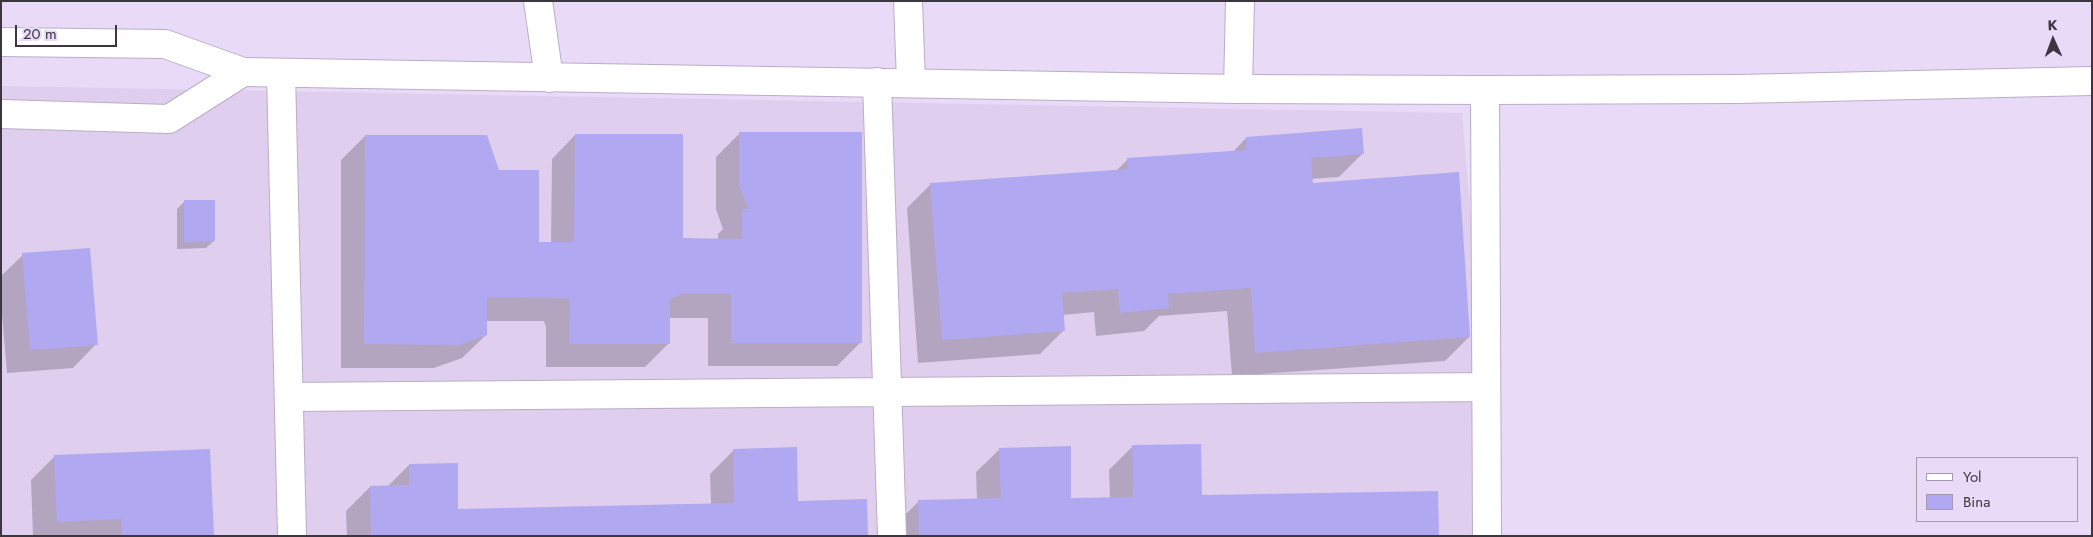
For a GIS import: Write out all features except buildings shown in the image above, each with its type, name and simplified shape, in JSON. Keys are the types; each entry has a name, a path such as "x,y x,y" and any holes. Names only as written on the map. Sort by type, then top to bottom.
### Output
{"street":[{"path":"538,1 549,78"},
{"path":"908,1 911,82"},
{"path":"1238,89 1240,1"},
{"path":"1,42 165,44 243,72 549,78 911,82 1238,89 1485,90 1738,90 2092,81"},
{"path":"1,114 169,118 243,72"},
{"path":"281,73 292,536"},
{"path":"878,82 892,536"},
{"path":"1485,90 1487,536"},
{"path":"289,398 1486,386"}],"shaded area":[{"path":"1,86 1462,113 1498,536 1,536"}]}
